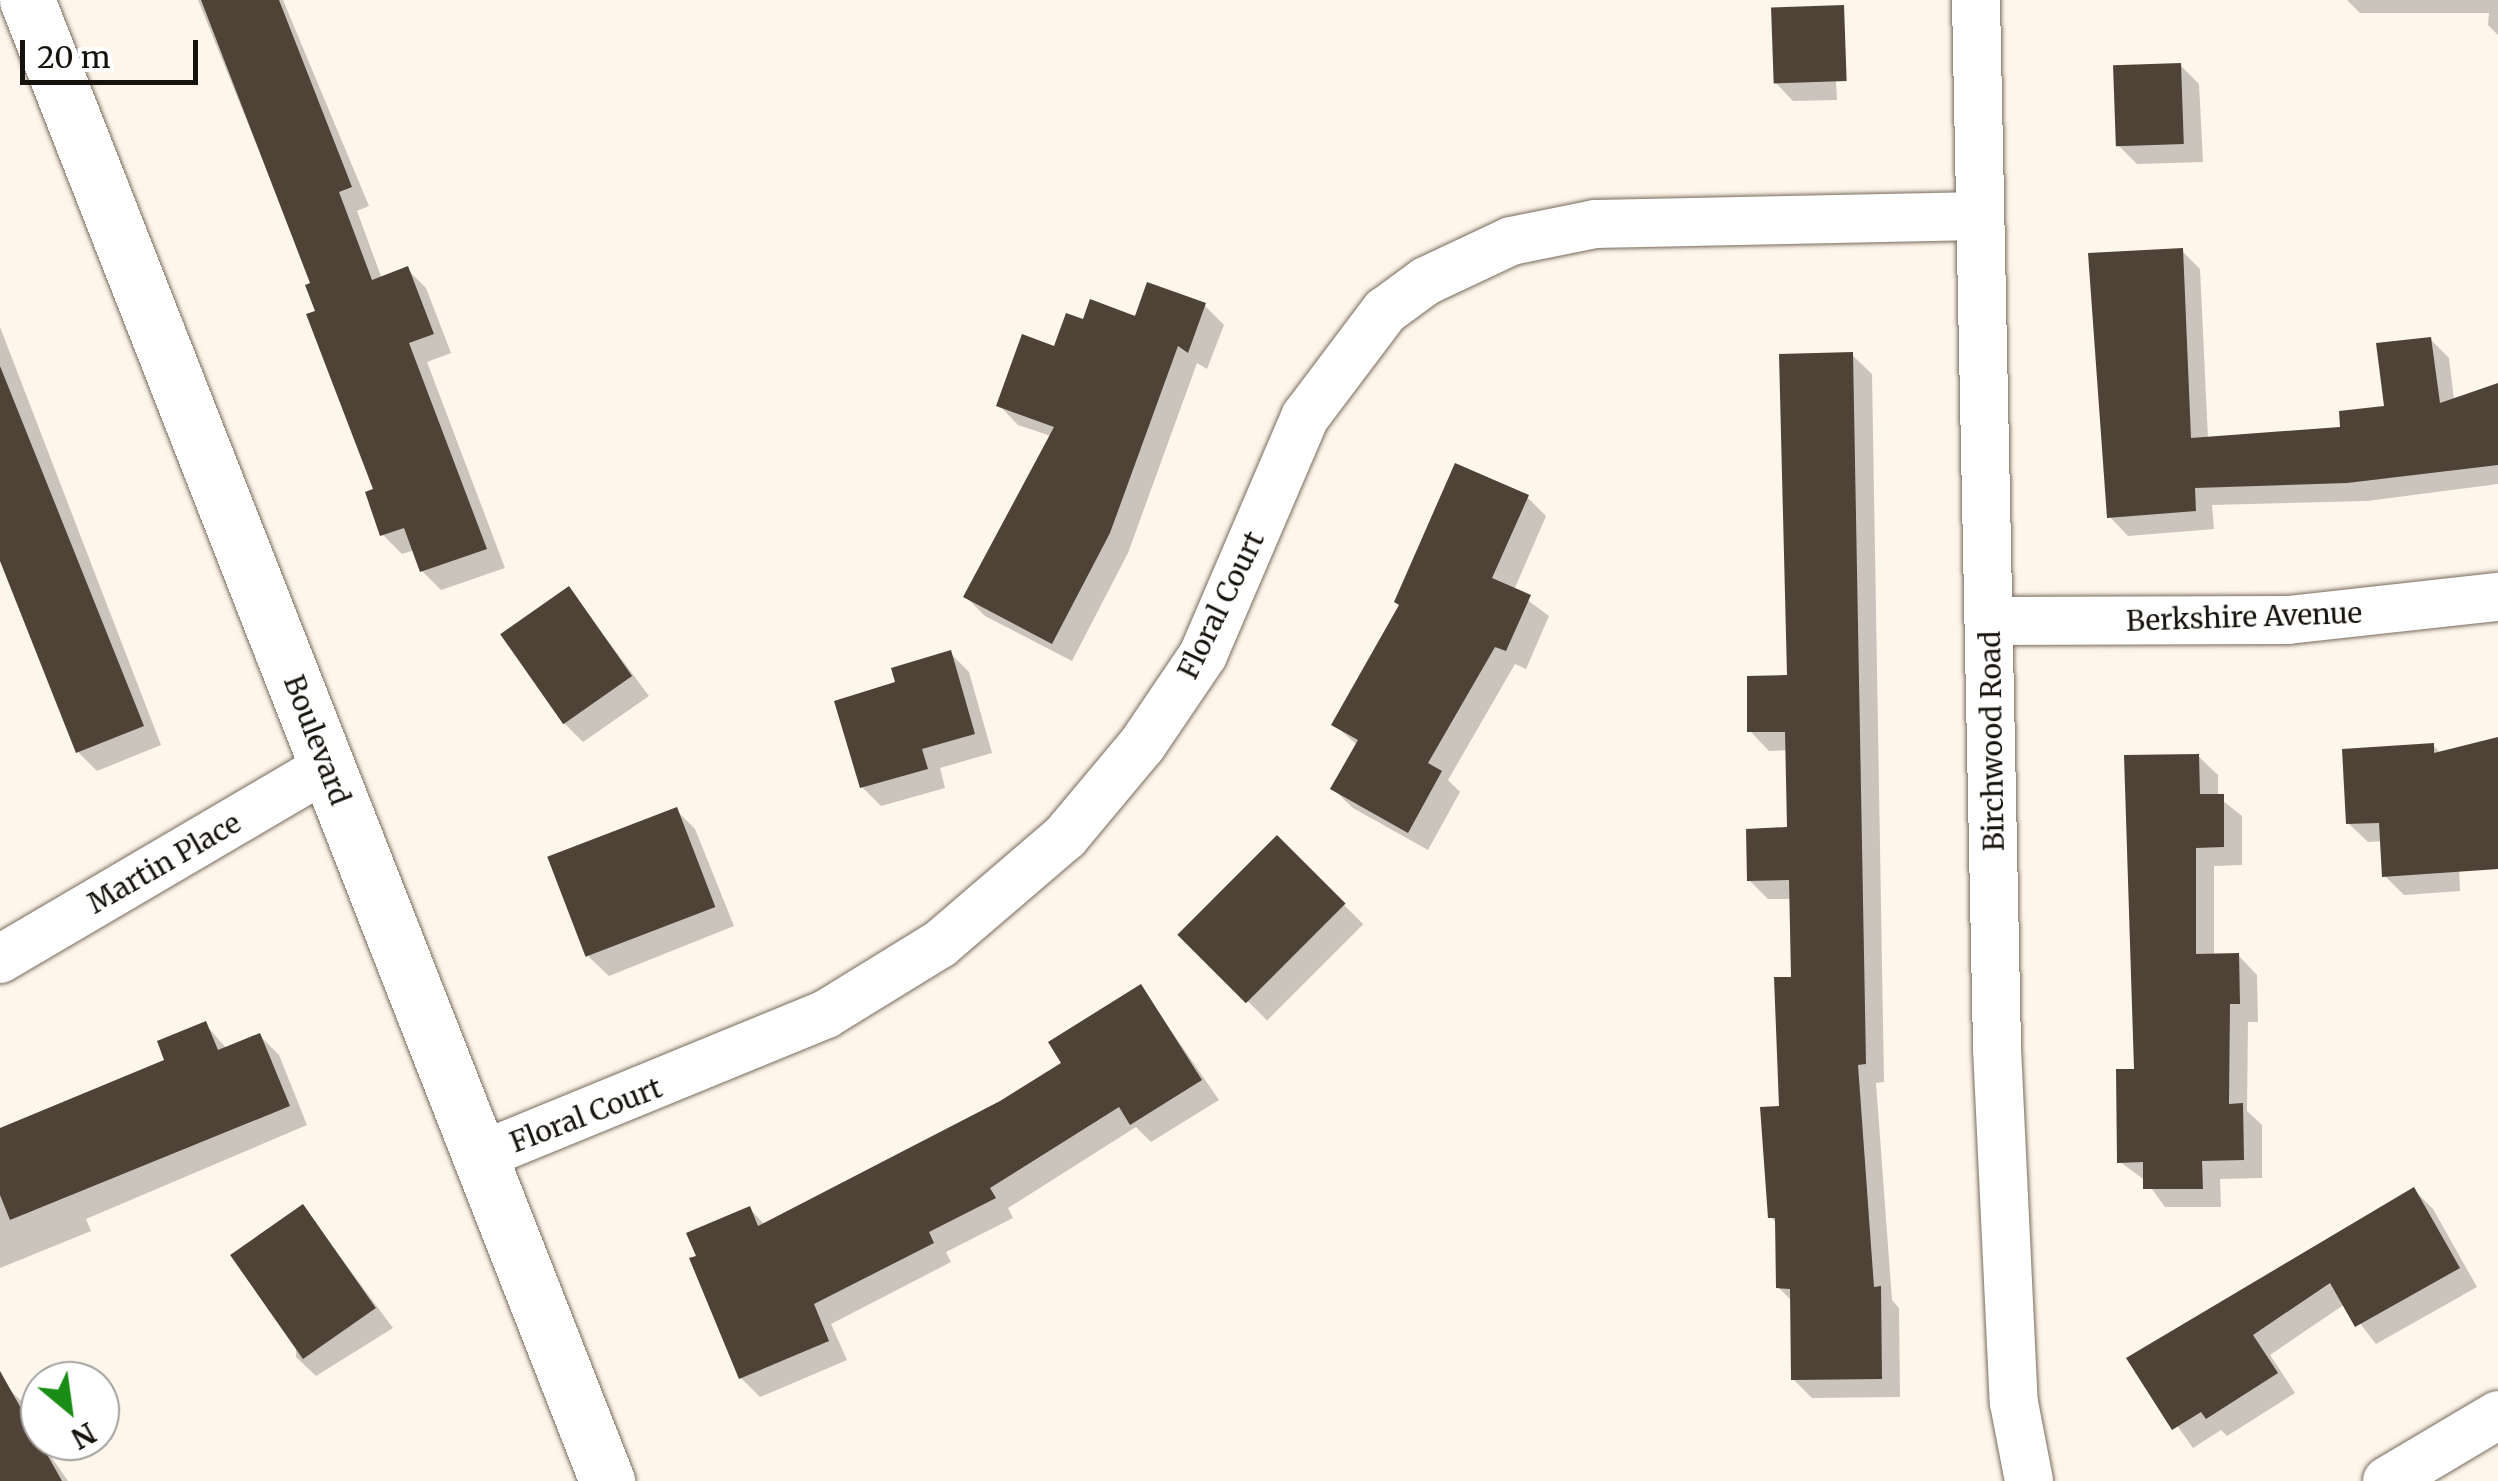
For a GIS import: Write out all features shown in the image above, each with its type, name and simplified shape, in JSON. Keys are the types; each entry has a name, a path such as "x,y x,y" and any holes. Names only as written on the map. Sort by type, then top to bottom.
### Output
{"street":[{"name":"Boulevard","path":"27,0 608,1481"},
{"name":"Birchwood Road","path":"1976,0 1999,1087 2014,1404 2029,1481"},
{"name":"Floral Court","path":"480,1156 826,1014 940,944 1066,837 1142,745 1203,655 1305,417 1385,311 1426,281 1511,241 1595,224 1980,216"},
{"name":"Berkshire Avenue","path":"1990,622 2288,620 2498,597"},
{"name":"Martin Place","path":"0,959 328,766"},
{"path":"2387,1481 2498,1415"}],"building":[{"path":"201,0 279,0 352,187 339,192 372,280 408,266 434,334 409,343 487,549 420,572 404,528 380,536 365,492 373,489 306,314 315,311 305,285 310,283"},
{"path":"1844,5 1847,81 1774,84 1771,8"},
{"path":"2181,63 2184,144 2116,146 2113,65"},
{"path":"2183,248 2191,438 2340,427 2339,411 2384,406 2376,343 2431,337 2440,403 2498,383 2498,465 2347,483 2195,488 2196,511 2107,518 2088,253"},
{"path":"1147,282 1206,303 1188,353 1178,346 1110,533 1052,644 963,597 1054,427 996,406 1022,334 1054,346 1066,313 1083,319 1090,299 1135,316"},
{"path":"1853,352 1866,1064 1858,1065 1874,1287 1881,1286 1882,1379 1791,1380 1790,1289 1776,1288 1775,1218 1768,1218 1760,1107 1779,1106 1774,977 1791,977 1789,880 1747,881 1746,829 1787,827 1785,732 1747,732 1747,676 1787,675 1779,354"},
{"path":"0,366 144,726 76,753 0,561"},
{"path":"1455,463 1529,495 1492,578 1531,595 1506,651 1495,647 1428,763 1442,771 1408,833 1330,789 1358,740 1331,725 1399,605 1394,602"},
{"path":"569,586 632,676 563,724 500,634"},
{"path":"951,650 975,734 922,749 928,769 860,788 834,701 895,682 891,668"},
{"path":"2498,737 2498,869 2382,877 2379,823 2346,824 2342,749 2434,743 2434,753"},
{"path":"2199,754 2200,794 2224,794 2224,847 2196,848 2196,954 2239,953 2240,1004 2230,1004 2229,1104 2243,1103 2244,1160 2202,1161 2203,1189 2143,1189 2143,1162 2117,1163 2116,1069 2134,1069 2124,755"},
{"path":"677,807 715,907 586,957 547,857"},
{"path":"1277,835 1346,904 1246,1003 1177,935"},
{"path":"1141,984 1202,1080 1130,1125 1119,1107 990,1188 996,1198 929,1232 934,1243 814,1304 829,1341 739,1379 689,1258 696,1256 686,1233 750,1206 758,1226 1000,1101 1061,1063 1048,1042"},
{"path":"206,1021 218,1050 260,1033 290,1106 10,1220 0,1195 0,1128 164,1060 157,1041"},
{"path":"2414,1187 2460,1268 2355,1327 2330,1283 2253,1335 2278,1373 2206,1419 2201,1412 2172,1430 2126,1358"},
{"path":"303,1204 376,1308 303,1359 230,1255"},
{"path":"0,1371 20,1406 20,1461 51,1461 62,1481 0,1481"}]}
